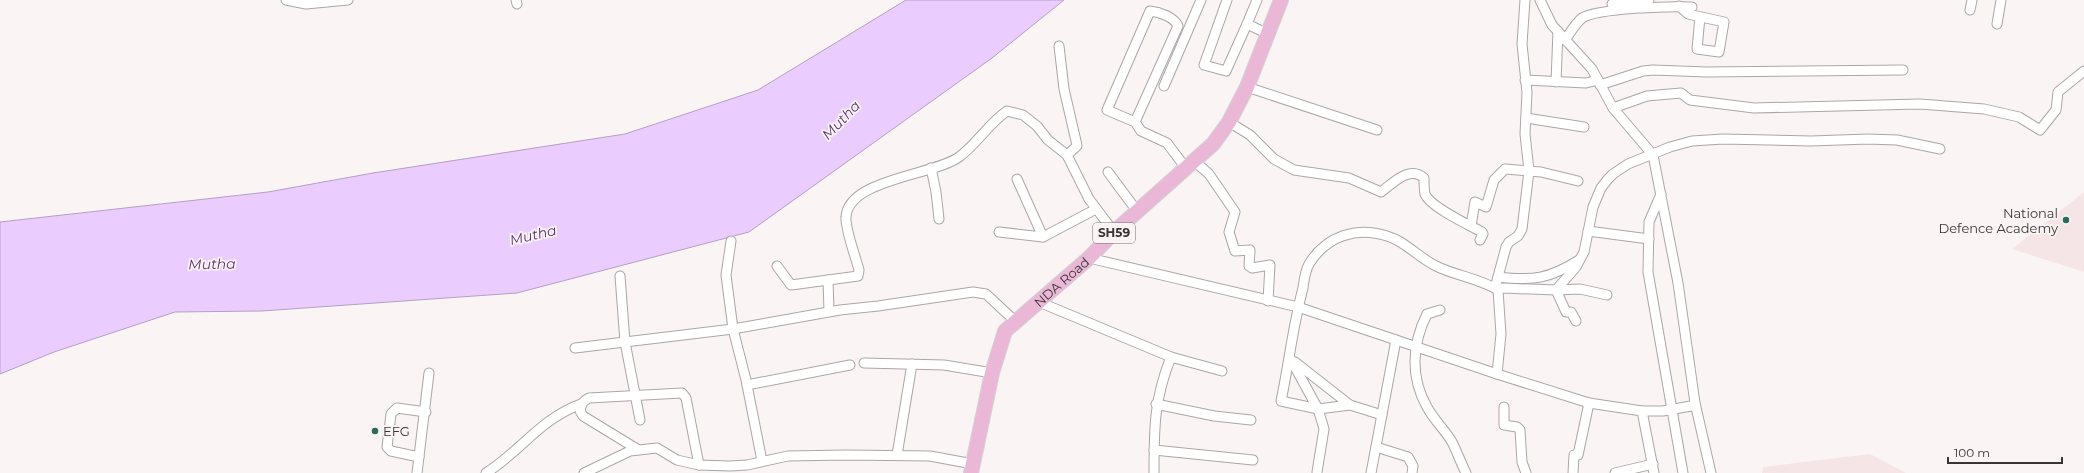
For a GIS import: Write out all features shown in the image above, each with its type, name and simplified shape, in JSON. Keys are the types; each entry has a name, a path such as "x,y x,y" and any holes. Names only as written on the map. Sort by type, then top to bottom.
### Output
{"main road":[{"name":"NDA Road","path":"972,469 992,374 1005,331 1088,258 1137,211 1213,144 1229,122 1247,86 1281,0"}],"street":[{"path":"286,0 306,4 348,0"},
{"path":"1164,86 1201,0"},
{"path":"1227,0 1204,65 1226,71 1257,0"},
{"path":"1497,374 1500,334 1497,289 1498,277 1506,247 1518,236 1522,229 1529,171 1525,134 1525,80 1522,44 1525,0"},
{"path":"1540,0 1552,25 1592,69 1613,108 1653,155 1662,193 1669,242 1678,283 1695,403 1711,473"},
{"path":"1565,40 1583,18 1612,5 1649,0"},
{"path":"1970,10 1972,0"},
{"path":"1997,24 2001,0"},
{"path":"1612,5 1675,4 1692,7"},
{"path":"1675,4 1688,14 1700,17"},
{"path":"1135,122 1178,26 1173,19 1156,11 1150,11 1107,110 1135,122 1142,131 1167,143 1189,164 1209,174 1235,212 1229,232 1235,251 1250,250 1249,266 1252,268 1270,265 1268,301"},
{"path":"1247,24 1268,34"},
{"path":"1556,82 1558,31"},
{"path":"1059,46 1064,89 1076,141 1076,146 1067,155"},
{"path":"1525,80 1599,83 1643,71 1653,70 1707,72 1903,70"},
{"path":"1613,108 1647,96 1681,93 1690,100 1754,108 1920,104 1984,109 2019,116 2040,130 2056,110 2058,92 2084,71"},
{"path":"1247,86 1377,130"},
{"path":"777,266 791,285 858,276 860,274 846,218 851,204 862,194 884,183 959,157 998,117 1007,111 1023,115 1036,126 1048,140 1067,155 1096,209 1114,232"},
{"path":"1526,118 1584,127"},
{"path":"1229,122 1250,135 1274,159 1294,170 1349,178 1381,192 1400,177 1413,173 1419,174 1424,178 1425,195 1441,210 1482,232 1483,234 1480,240"},
{"path":"1556,290 1570,274 1580,259 1593,207 1601,188 1608,179 1620,169 1680,144 1723,140 1897,140 1940,149"},
{"path":"930,168 936,192 939,220"},
{"path":"1471,226 1475,202 1486,207 1494,180 1505,169 1556,175 1578,181"},
{"path":"1108,172 1137,211"},
{"path":"1017,179 1043,237"},
{"path":"1662,193 1649,222 1648,272 1683,473"},
{"path":"998,232 1043,237 1096,209"},
{"path":"1350,405 1318,409 1281,401 1290,358 1298,307 1308,266 1314,257 1335,238 1344,234 1364,231 1394,238 1435,266 1478,280 1497,289 1580,289 1607,295"},
{"path":"1588,231 1649,239"},
{"path":"731,241 726,275 733,329 747,385 762,461"},
{"path":"1088,258 1298,307 1497,374 1589,403 1642,411 1671,410 1691,406 1695,403"},
{"path":"1498,277 1536,279 1548,275 1580,259"},
{"path":"620,276 625,342 640,420"},
{"path":"828,280 829,311"},
{"path":"1556,290 1566,312 1571,312 1576,321"},
{"path":"574,348 733,329 829,311 979,292 986,294 1016,321"},
{"path":"1039,302 1171,357 1222,371"},
{"path":"1440,310 1427,314 1418,331 1413,363 1422,396 1427,408 1452,442 1466,473"},
{"path":"1371,473 1396,340"},
{"path":"1154,473 1156,404 1162,379 1171,357"},
{"path":"1290,358 1350,405 1382,415"},
{"path":"1290,358 1318,409 1324,429 1317,472"},
{"path":"864,363 944,365 992,374"},
{"path":"897,455 912,364"},
{"path":"747,385 850,365"},
{"path":"418,473 426,412 429,373"},
{"path":"486,473 499,465 550,419 564,410 581,404 589,398 676,393 682,393 686,398 699,466"},
{"path":"1572,473 1574,455 1578,455 1589,403"},
{"path":"581,404 580,411 584,416 637,449"},
{"path":"1156,404 1214,416 1251,420"},
{"path":"1504,407 1504,425 1517,427 1520,430 1522,462 1526,473"},
{"path":"419,457 391,451 387,447 391,414 397,408 426,412"},
{"path":"1616,473 1653,469 1642,411"},
{"path":"1376,447 1408,457 1413,466 1412,473"},
{"path":"584,473 637,449 657,448 677,460 699,466 747,469 762,461 788,456 897,455 930,456 972,469"},
{"path":"1154,450 1253,460"}],"shaded area":[{"name":"National Defence Academy","path":"2084,192 2084,272 2012,249"},
{"path":"1870,454 1906,473 1762,473 1763,467"}],"water":[{"name":"Mutha","path":"906,0 1064,0 992,58 749,232 517,293 262,311 175,312 54,352 0,374 0,222 268,192 373,173 625,134 758,90"}],"place":[{"name":"National Defence Academy","path":"2066,220"},
{"name":"EFG","path":"375,431"}]}
